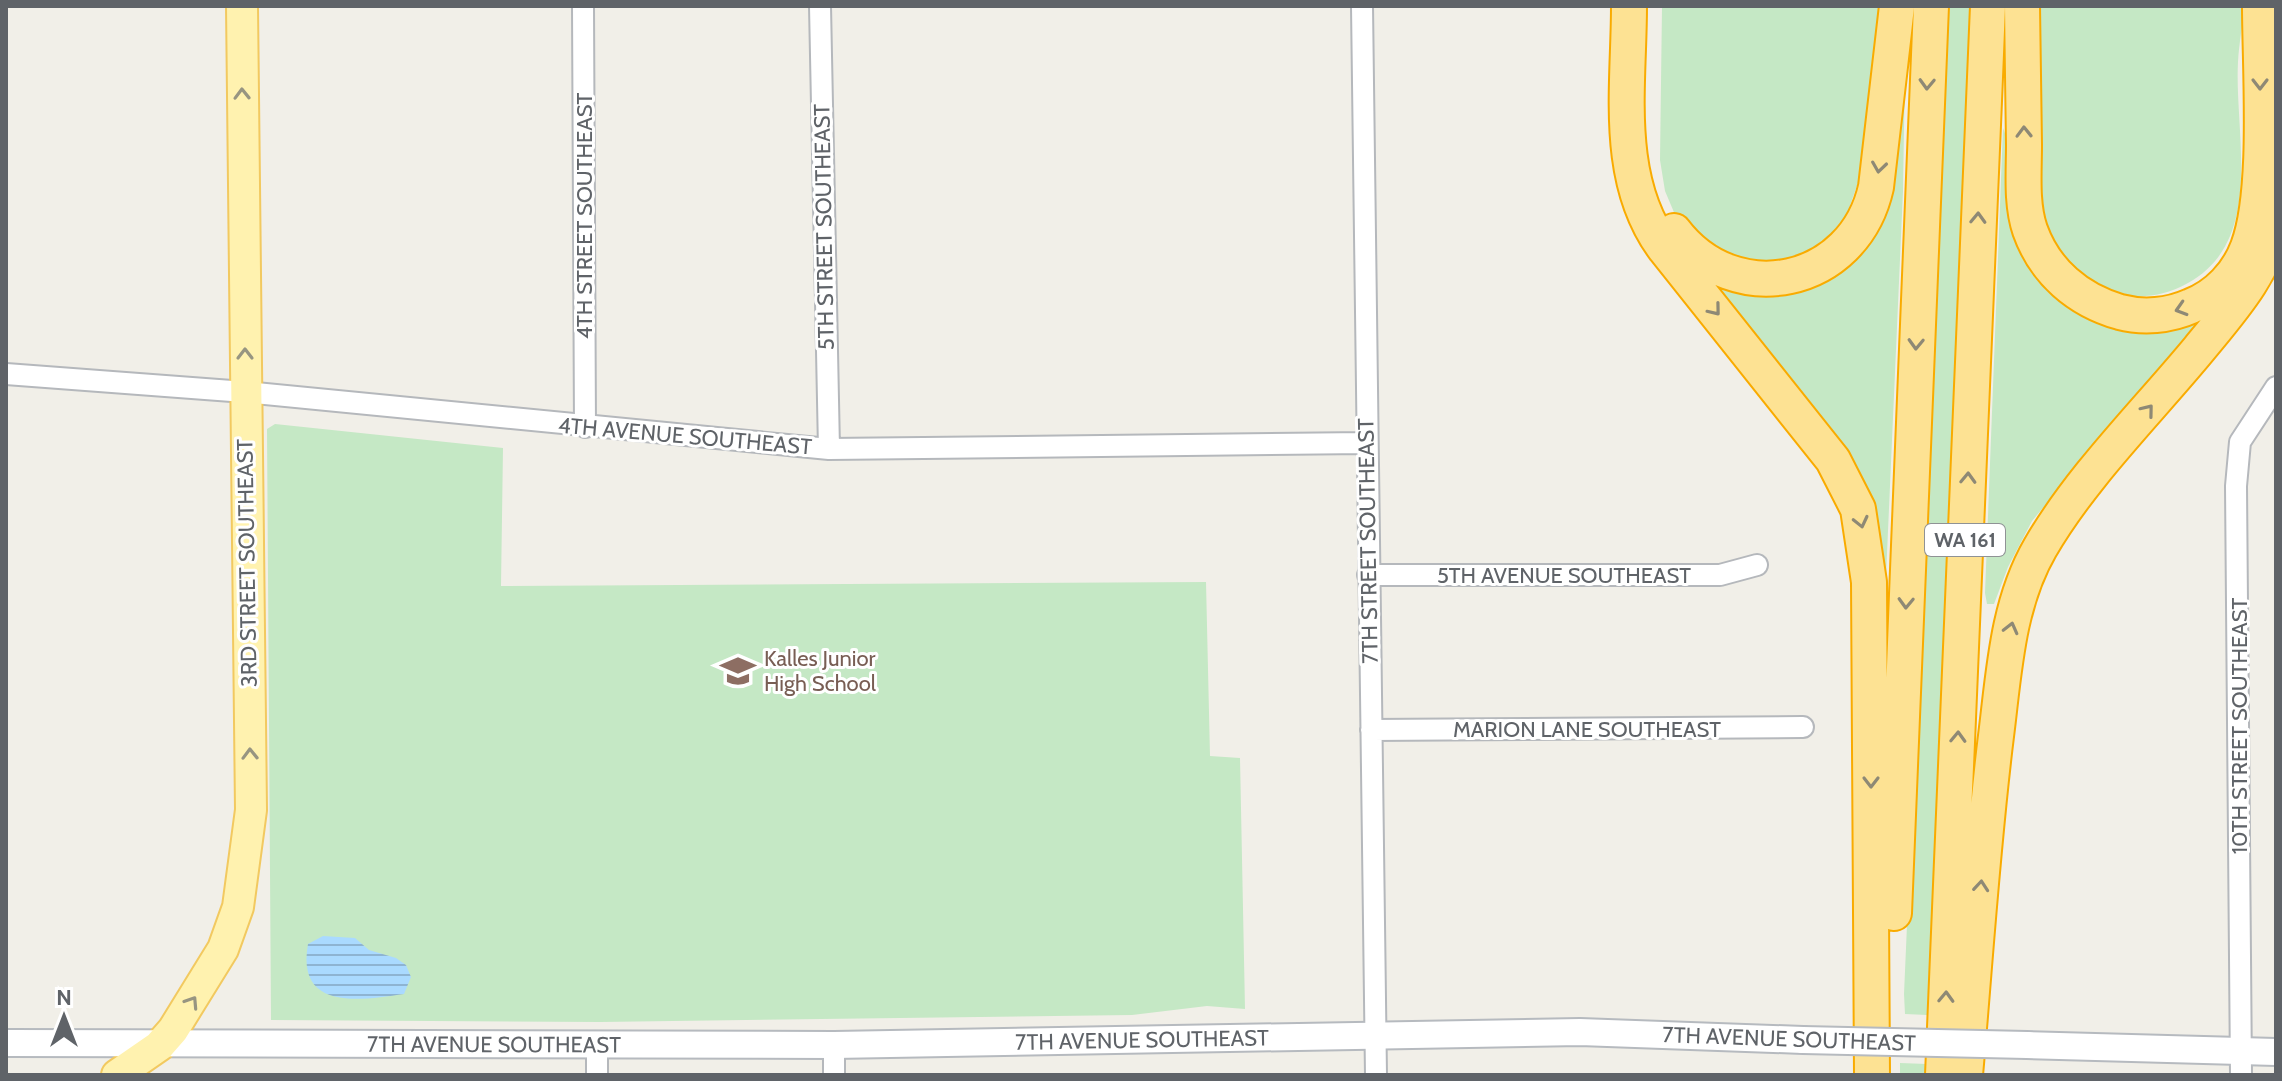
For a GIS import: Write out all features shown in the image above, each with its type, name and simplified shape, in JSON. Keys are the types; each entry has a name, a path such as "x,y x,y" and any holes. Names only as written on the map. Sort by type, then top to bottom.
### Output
{"highway":[{"path":"1629,6 1629,147 1631,173 1642,213 1665,249 1833,460 1850,492 1863,531 1870,616 1872,1075"},
{"path":"1646,6 1645,149 1647,168 1662,213 1682,242 1703,261 1736,274 1774,278 1809,271 1835,257 1854,239 1868,216 1879,170 1897,6"},
{"name":"WA 161","path":"1887,1075 1931,6"},
{"name":"WA 161","path":"1943,1075 1988,6"},
{"path":"2022,6 2024,191 2029,228 2042,255 2075,293 2098,306 2155,315 2181,311 2207,300 2226,284 2248,249 2257,214 2259,177 2260,6"},
{"path":"1965,1075 2004,672 2008,641 2027,575 2040,548 2085,484 2248,286 2272,239 2276,220"}],"main road":[{"name":"3RD STREET SOUTHEAST","path":"117,1075 159,1046 194,999 223,949 238,907 251,810 242,6"}],"street":[{"name":"4TH STREET SOUTHEAST","path":"583,6 585,427"},
{"name":"5TH STREET SOUTHEAST","path":"820,6 829,449"},
{"name":"7TH STREET SOUTHEAST","path":"1362,6 1376,1075"},
{"name":"4TH AVENUE SOUTHEAST","path":"6,374 245,392 829,449 1366,443"},
{"name":"10TH STREET SOUTHEAST","path":"2241,1063 2236,486 2240,442 2276,387"},
{"name":"5TH AVENUE SOUTHEAST","path":"1368,575 1720,575 1757,565"},
{"name":"MARION LANE SOUTHEAST","path":"1371,730 1803,727"},
{"name":"7TH AVENUE SOUTHEAST","path":"6,1043 597,1047 1580,1032 2027,1045 2241,1063 2276,1052"},
{"path":"834,1045 834,1075"},
{"path":"597,1047 597,1075"}],"green space":[{"path":"1662,6 1881,6 1859,180 1847,214 1833,232 1814,247 1792,259 1770,264 1716,255 1676,217 1665,191 1660,160"},
{"path":"1947,6 1974,6 1927,1015 1905,1014 1904,994"},
{"path":"2031,6 2243,7 2238,62 2241,183 2237,213 2228,240 2212,264 2188,283 2151,296 2112,293 2085,281 2064,261 2057,249 2041,209"},
{"path":"1905,67 1903,191 1885,599 1876,551 1695,272 1730,289 1763,295 1796,291 1832,276"},
{"path":"2003,128 2009,154 2011,200 2023,249 2046,289 2063,304 2082,316 2106,324 2133,327 2161,323 2209,308 2032,521 2008,567 1994,604 1987,604 1985,593"},
{"name":"Kalles Junior High School","path":"275,424 503,448 501,586 1206,582 1210,756 1240,758 1245,1009 1207,1006 1132,1015 600,1022 271,1020 267,429"},
{"path":"1900,1063 1927,1064 1927,1075 1900,1075"}],"water":[{"path":"323,936 355,938 369,950 396,958 406,965 411,977 404,994 350,999 321,991 311,981 307,965 308,944"}],"place":[{"name":"Kalles Junior High School","path":"738,671"}]}
